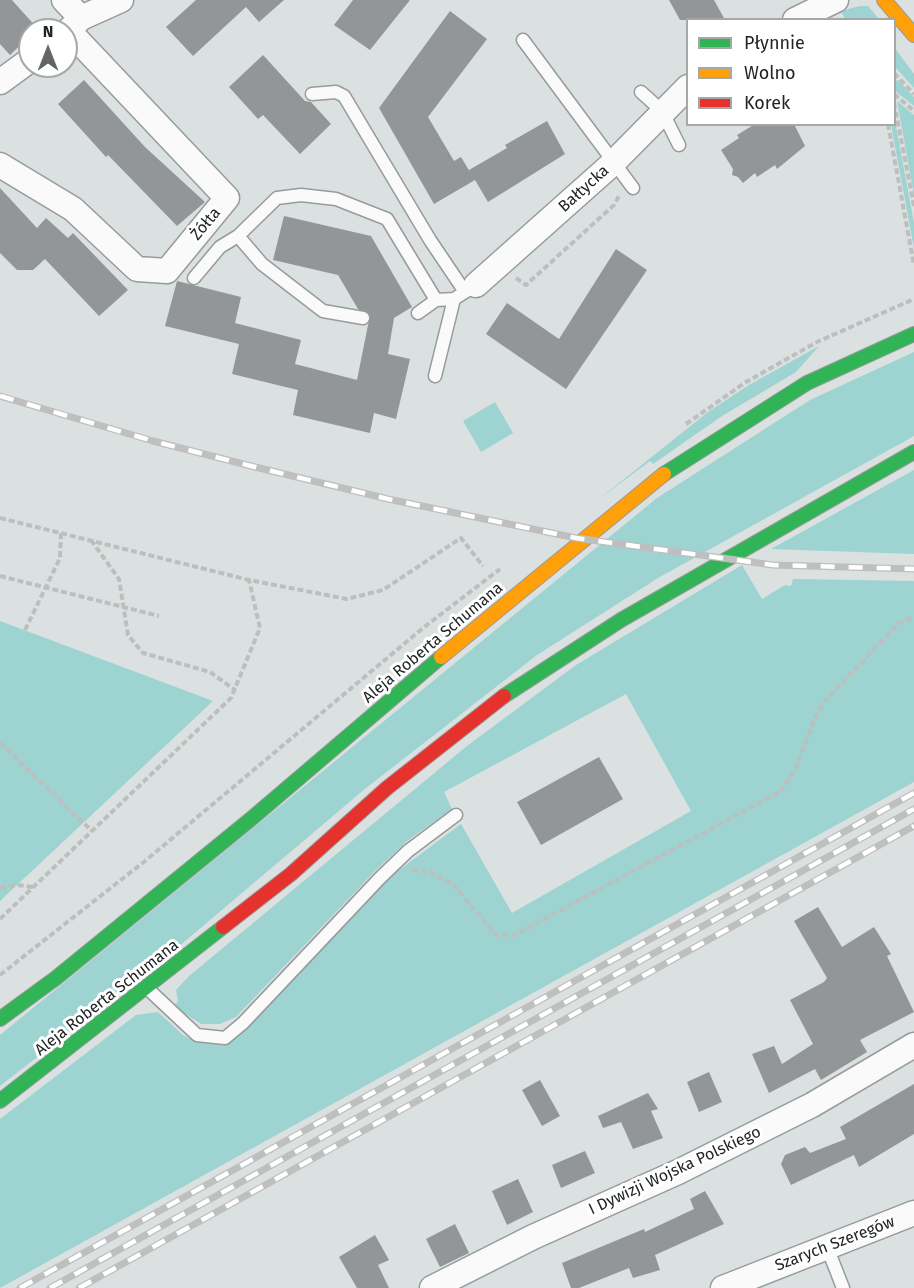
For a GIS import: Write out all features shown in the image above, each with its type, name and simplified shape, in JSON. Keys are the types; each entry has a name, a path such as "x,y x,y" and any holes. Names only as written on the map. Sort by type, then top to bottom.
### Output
{"main road":[{"path":"884,0 914,35"},
{"name":"Aleja Roberta Schumana","path":"0,1019 56,978 251,819 498,610 661,476 807,383 914,334"},
{"name":"Aleja Roberta Schumana","path":"0,1101 291,874 387,788 504,696 621,620 914,452"}],"street":[{"path":"64,0 69,18"},
{"path":"78,25 121,0"},
{"path":"800,13 836,0"},
{"name":"Żółta","path":"0,165 73,209 137,268 167,271 227,198 78,35"},
{"path":"0,82 18,69"},
{"name":"Bałtycka","path":"471,288 612,164 686,88"},
{"name":"I Dywizji Wojska Polskiego","path":"432,1288 533,1237 678,1173 812,1105 914,1045"},
{"name":"Szarych Szeregów","path":"723,1288 914,1213"}],"lane":[{"path":"523,40 612,164 633,188"},
{"path":"312,94 336,92 344,96 430,240 471,288 454,299 436,300 418,313"},
{"path":"641,92 662,111 679,146"},
{"path":"194,278 220,247 238,236 277,198 301,195 336,199 387,219 436,300"},
{"path":"238,236 262,264 323,311 363,318"},
{"path":"435,376 454,299"},
{"path":"147,988 197,1035 225,1038 243,1023 380,878 408,851 456,815"},
{"path":"826,1247 843,1288"}],"path":[{"path":"896,75 914,94"},
{"path":"896,96 914,111"},
{"path":"896,113 914,206"},
{"path":"888,126 914,265"},
{"path":"0,518 249,580 347,599 383,590 461,538 483,566"},
{"path":"25,630 60,558 61,533"},
{"path":"91,540 119,579 128,635 143,652 210,672 235,690"},
{"path":"0,576 159,616"},
{"path":"0,919 231,698 260,628 249,580"},
{"path":"380,878 412,869 429,872 452,884 496,935 515,935 781,791 795,770 815,718 824,702 898,624 914,617"},
{"path":"0,743 92,831"},
{"path":"0,888 18,885 34,887"}],"shaded area":[{"path":"868,6 878,18 844,18 841,11"},
{"path":"896,50 914,74 914,88 896,68"},
{"path":"898,80 914,97 914,106 896,92 896,81"},
{"path":"897,101 914,115 914,195"},
{"path":"891,126 896,126 914,223 914,248"},
{"path":"819,346 796,372 722,416 653,464 650,461 599,499 708,412 749,385"},
{"path":"914,352 914,436 658,578 537,655 366,788 171,953 0,1086 0,1035 657,498 810,400"},
{"path":"495,402 513,433 481,452 463,421"},
{"path":"914,470 914,554 771,549"},
{"path":"742,565 762,599 785,585 791,586 793,579 914,581 914,782 0,1288 0,1119 136,1015 158,1012 183,1035 195,1041 219,1042 383,882 461,824 512,913 691,811 626,694 444,792 452,809 407,841 376,870 236,1017 220,1024 201,1024 175,1004 178,1002 176,990 189,976 467,746 576,665"},
{"path":"0,621 213,701 0,901"}],"building":[{"path":"0,0 12,0 28,18 18,18 18,47 10,55 0,44"},
{"path":"196,0 284,0 259,22 246,7 193,56 166,27"},
{"path":"353,0 410,0 370,50 334,25"},
{"path":"669,0 714,0 724,18 686,18 686,20 680,20"},
{"path":"450,11 487,39 428,117 454,161 461,157 470,172 469,170 507,148 505,145 547,121 565,154 488,202 475,180 434,204 379,108"},
{"path":"263,55 305,101 311,102 331,124 300,154 263,115 258,119 229,87"},
{"path":"84,80 145,147 205,202 177,226 108,155 106,157 58,104"},
{"path":"752,126 795,126 805,146 777,169 775,165 757,177 755,173 743,183 738,177 732,175 733,169 721,150 739,138 737,135"},
{"path":"0,188 37,228 46,218 68,238 73,233 128,290 99,316 45,259 33,270 17,270 0,253"},
{"path":"284,216 371,236 412,307 394,318 388,354 410,359 396,419 374,413 370,433 293,415 298,390 232,374 239,344 165,326 177,281 241,297 235,323 301,340 295,364 357,380 370,315 358,309 338,275 273,260"},
{"path":"616,249 647,270 566,389 486,334 507,303 559,339"},
{"path":"599,757 623,799 541,845 517,802"},
{"path":"818,907 842,947 874,927 891,954 887,956 914,1012 860,1040 867,1052 821,1080 815,1069 769,1093 752,1054 774,1046 782,1064 813,1044 790,1000 824,982 827,978 794,921"},
{"path":"709,1072 722,1102 699,1112 687,1082"},
{"path":"540,1080 560,1116 542,1126 522,1090"},
{"path":"914,1084 914,1134 859,1167 854,1155 791,1185 781,1164 785,1155 805,1147 810,1153 846,1139 840,1127"},
{"path":"648,1093 658,1109 651,1111 663,1138 633,1149 621,1122 603,1128 598,1116"},
{"path":"585,1151 595,1173 561,1188 552,1165"},
{"path":"518,1179 533,1212 507,1225 492,1191"},
{"path":"705,1191 724,1224 655,1255 660,1270 633,1278 629,1268 579,1288 571,1288 562,1263 644,1229 645,1232 694,1209 690,1199"},
{"path":"455,1224 469,1253 440,1267 426,1239"},
{"path":"375,1235 389,1260 378,1265 389,1288 357,1288 339,1257"}],"railway":[{"path":"0,396 153,441 251,466 388,499 576,538 773,565 914,569"},
{"path":"20,1288 914,793"},
{"path":"50,1288 914,809"},
{"path":"79,1288 914,826"}],"traffic: fast":[{"path":"664,474 807,383 914,334"},
{"path":"504,696 621,620 914,452"},
{"path":"0,1019 56,978 251,819 441,657"},
{"path":"0,1101 223,927"}],"traffic: slow":[{"path":"884,0 914,35"},
{"path":"441,657 664,474"}],"traffic: jam":[{"path":"223,927 291,874 387,788 504,696"}]}
